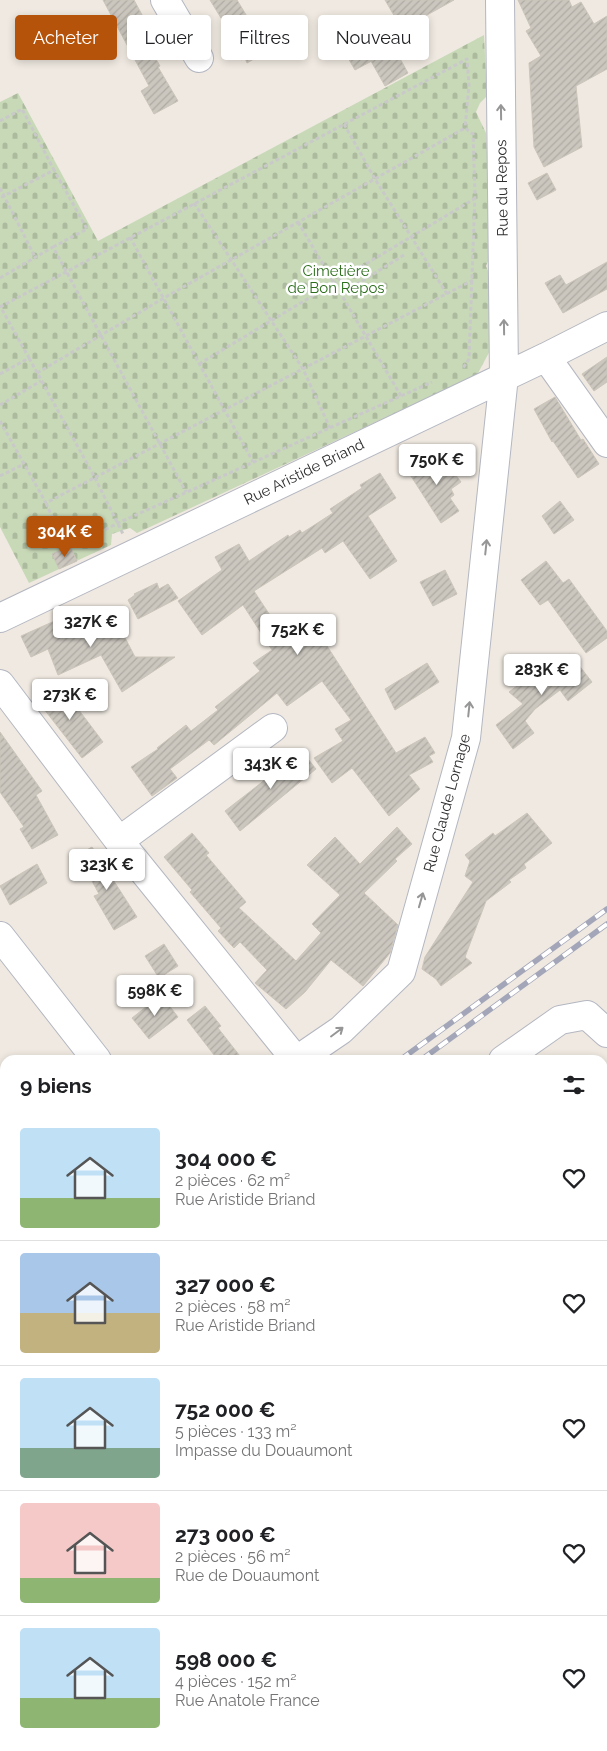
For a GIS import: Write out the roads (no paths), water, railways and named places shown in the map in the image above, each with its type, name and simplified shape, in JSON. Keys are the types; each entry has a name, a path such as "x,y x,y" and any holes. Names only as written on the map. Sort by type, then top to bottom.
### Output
{"street":[{"path":"165,0 174,15"},
{"name":"Rue du Repos","path":"500,0 504,376"},
{"name":"Rue Aristide Briand","path":"0,618 607,326"},
{"path":"546,357 607,442"},
{"name":"Rue Claude Lornage","path":"304,1055 341,1030 401,972 466,738 504,376"},
{"path":"0,684 119,841 292,1055"},
{"path":"119,841 274,728"},
{"path":"0,936 93,1055"},
{"path":"510,1055 560,1020 587,1015 607,1033"}],"railway":[{"path":"407,1055 607,909"},
{"path":"428,1055 607,924"}],"park label":[{"name":"Cimetière de Bon Repos","path":"336,280"}]}
